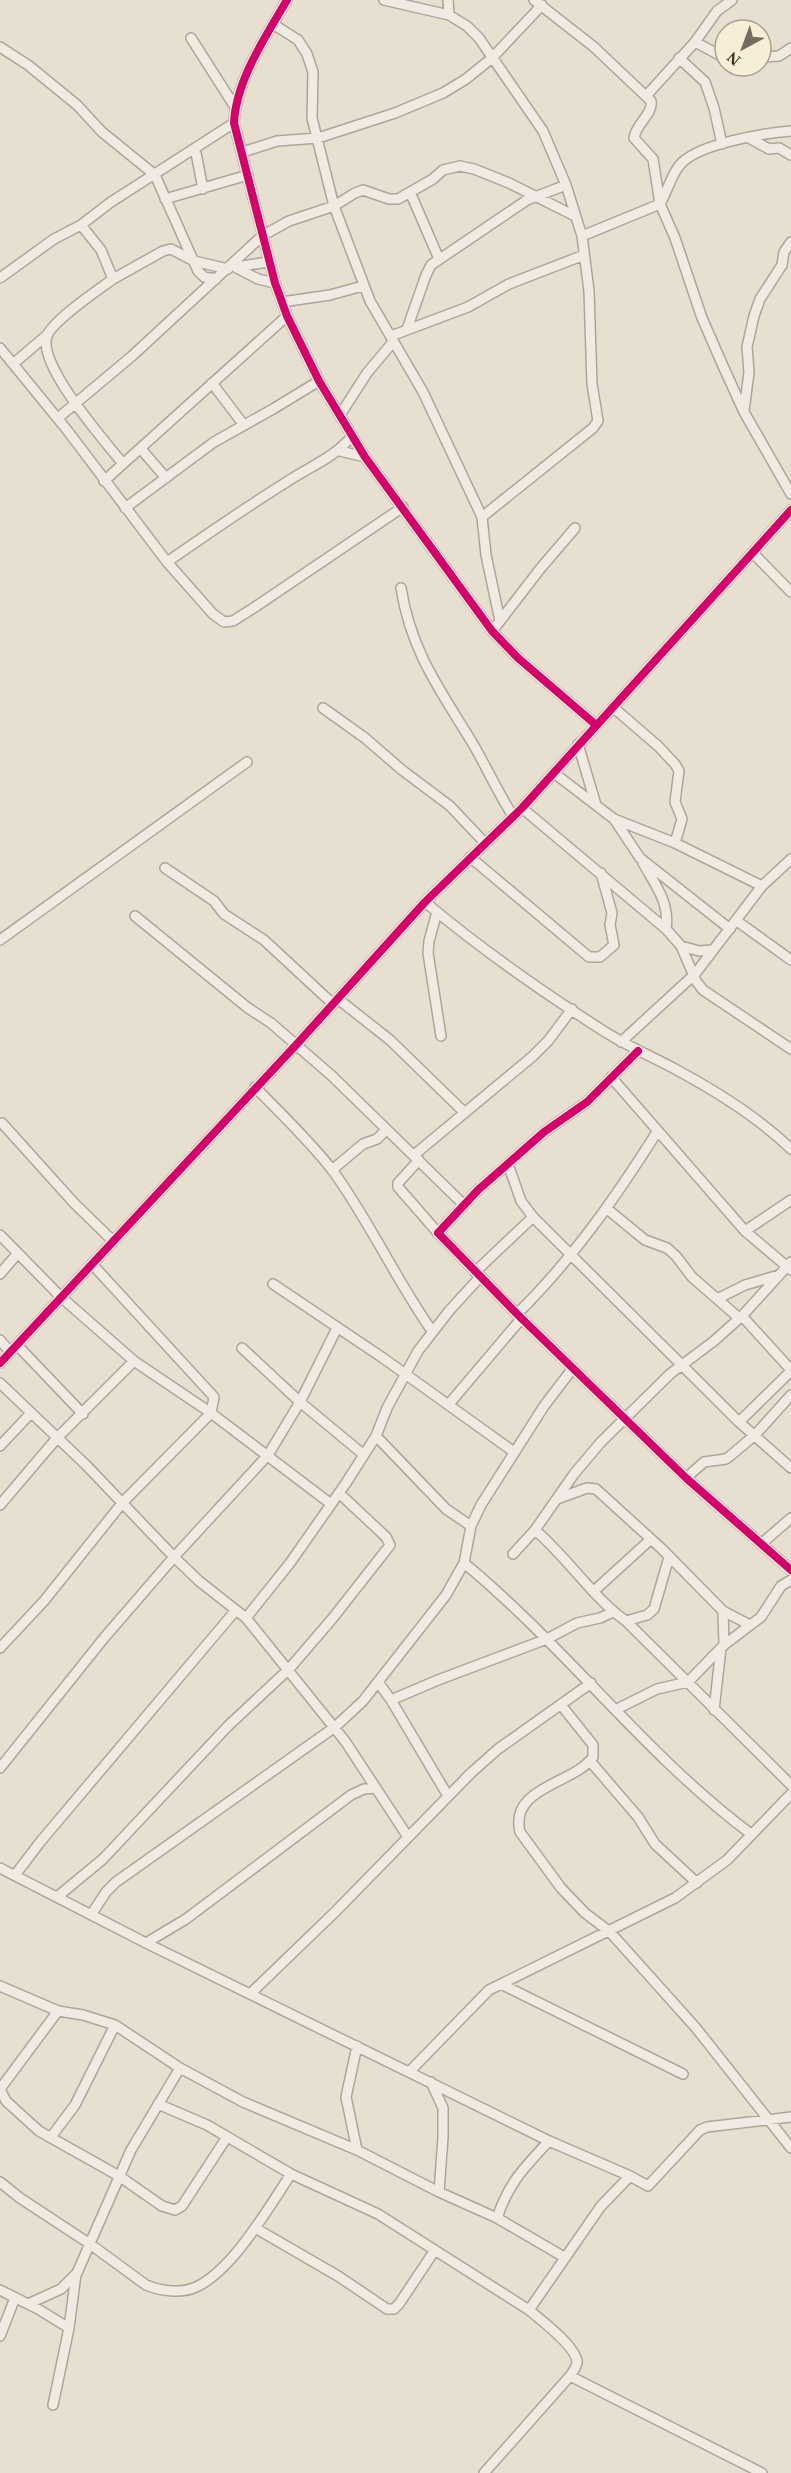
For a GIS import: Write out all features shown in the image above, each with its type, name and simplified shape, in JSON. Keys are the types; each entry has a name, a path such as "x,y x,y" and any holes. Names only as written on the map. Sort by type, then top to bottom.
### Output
{"street":[{"path":"287,0 246,76 235,107 234,123 243,152 268,262 287,316 319,381 365,457 492,631 511,651 596,725"},
{"path":"384,0 449,15 467,26 543,131 566,185 582,236 592,343 592,384 598,421 593,428 482,517"},
{"path":"448,0 449,15"},
{"path":"646,96 695,42 717,11 732,0"},
{"path":"243,152 277,141 318,138 430,99 466,80 492,58 538,3 594,47 651,100 651,110 636,130 634,138 652,159 660,204 675,238 702,318 744,412 791,494"},
{"path":"273,24 298,40 307,54 313,72 311,111 334,206 363,286 423,392 452,449 482,517 486,555 500,621"},
{"path":"190,38 235,107"},
{"path":"695,42 713,52"},
{"path":"0,47 28,65 77,105 102,132 155,175 201,275 216,279"},
{"path":"773,56 779,56 791,48"},
{"path":"680,58 705,82 722,144"},
{"path":"0,278 54,239 81,225 234,123"},
{"path":"582,236 660,204 681,164 704,150 749,138 791,131"},
{"path":"749,138 770,149 779,148 791,154"},
{"path":"195,148 203,189"},
{"path":"58,418 231,268 262,236 289,221 334,206 346,197 363,190 389,199 398,199 433,179 443,170 460,166 474,169 537,196 554,207 575,216"},
{"path":"165,199 248,175"},
{"path":"407,329 426,275 439,259 520,205 566,185"},
{"path":"410,192 439,259"},
{"path":"81,225 101,250 113,279"},
{"path":"744,412 749,372 747,347 754,316 760,299 772,277 782,265 784,252 791,242"},
{"path":"13,364 64,317 113,279 163,251 171,249 194,261 231,268 275,283"},
{"path":"340,415 392,339 407,329 468,307 509,284 584,255"},
{"path":"231,268 268,262"},
{"path":"282,302 323,296 363,286"},
{"path":"104,481 287,316"},
{"path":"47,335 46,343 52,367 75,403 123,464"},
{"path":"0,348 58,418 167,562 220,621 228,622 255,607 403,507"},
{"path":"383,353 399,351"},
{"path":"125,508 214,442 319,381"},
{"path":"212,383 243,424"},
{"path":"167,562 297,475 340,451 352,435"},
{"path":"141,449 166,478"},
{"path":"340,451 365,457"},
{"path":"0,1363 296,1045 425,902 484,842 522,808 791,510"},
{"path":"492,631 540,569 576,528"},
{"path":"753,553 791,592"},
{"path":"401,588 407,620 424,665 513,816"},
{"path":"323,708 365,738 402,770 450,806 484,842"},
{"path":"614,708 658,746 679,771 675,802 682,819 675,843"},
{"path":"578,744 596,806"},
{"path":"0,940 247,762"},
{"path":"554,773 614,819 675,843 762,886"},
{"path":"522,808 666,929 681,946 699,985 712,997 791,1049"},
{"path":"614,819 640,858 665,904 668,916 666,929"},
{"path":"470,857 589,957 600,957 614,945 609,925 612,913 601,873"},
{"path":"640,858 734,925 791,960"},
{"path":"621,1041 695,974 762,886 791,859"},
{"path":"165,868 214,901 224,914 264,940 335,1001 390,1040 465,1113"},
{"path":"425,902 504,965 621,1041 721,1095 752,1116 791,1149"},
{"path":"437,912 428,953 441,1036"},
{"path":"135,916 332,1076 463,1204"},
{"path":"681,946 699,951 712,950"},
{"path":"572,1009 548,1041 533,1056 416,1158 398,1183 398,1187 438,1233 519,1317 686,1478 791,1570"},
{"path":"438,1233 463,1204 544,1132 587,1102 638,1051"},
{"path":"611,1077 745,1231 787,1268"},
{"path":"255,1087 332,1170 432,1331"},
{"path":"2,1123 74,1203 113,1241"},
{"path":"332,1170 363,1144 377,1139 386,1130"},
{"path":"449,1404 570,1256 633,1172 657,1132"},
{"path":"508,1164 521,1201 532,1217 683,1364 739,1422 791,1468"},
{"path":"745,1231 791,1200"},
{"path":"606,1208 645,1240 667,1248 692,1277 740,1317 791,1370 739,1422"},
{"path":"246,1618 290,1563 364,1455 376,1436 405,1374 432,1331 478,1274 532,1217"},
{"path":"0,1235 61,1297 134,1360 211,1413 331,1504"},
{"path":"0,1274 18,1253"},
{"path":"0,1648 44,1601 123,1502 211,1413 214,1397 92,1264"},
{"path":"717,1299 787,1268"},
{"path":"513,1554 535,1530 586,1458 653,1390 714,1341 787,1268"},
{"path":"273,1284 449,1404 514,1452"},
{"path":"0,1768 104,1638 174,1557 268,1455 300,1402 337,1328"},
{"path":"0,1340 13,1348 83,1414"},
{"path":"242,1348 300,1402 364,1455"},
{"path":"0,1505 57,1438 134,1360"},
{"path":"91,1915 106,1892 116,1882 335,1727 356,1709 438,1607 464,1563 471,1526 481,1505 514,1452 573,1368"},
{"path":"0,1383 123,1502 174,1557 246,1618 335,1727 408,1837"},
{"path":"686,1478 704,1462 726,1459 755,1435 791,1395"},
{"path":"0,1446 31,1413"},
{"path":"376,1436 402,1460 446,1509 471,1526"},
{"path":"556,1500 592,1487 651,1539 723,1611 748,1624"},
{"path":"57,1897 109,1853 228,1726 289,1670 390,1545 386,1537 339,1493"},
{"path":"761,1544 791,1518"},
{"path":"535,1530 613,1612 626,1621 791,1785"},
{"path":"594,1591 651,1539"},
{"path":"626,1621 647,1615 654,1609 669,1557"},
{"path":"464,1563 512,1604 706,1798 751,1834"},
{"path":"617,1709 657,1689 687,1682 722,1646 748,1624 761,1617 776,1592 791,1580"},
{"path":"15,1875 41,1841 236,1610"},
{"path":"714,1710 722,1646 723,1611"},
{"path":"391,1700 547,1639 577,1623 600,1618 613,1612"},
{"path":"378,1682 448,1796"},
{"path":"250,1994 493,1753 591,1683"},
{"path":"561,1705 593,1745 594,1755 590,1761 542,1789 528,1800 522,1812 519,1828 561,1888 585,1913 610,1932 696,2028 791,2148"},
{"path":"590,1761 638,1817 655,1844 697,1883"},
{"path":"146,1943 186,1919 351,1795 364,1789 375,1788"},
{"path":"410,2071 483,1996 501,1984 675,1898 726,1860 791,1794"},
{"path":"0,1868 146,1943 549,2141 648,2186 689,2140 706,2127 791,2117"},
{"path":"501,1984 683,2074"},
{"path":"0,1986 58,2011 83,2014 115,2025 180,2068 243,2102 357,2150 439,2192 497,2218 564,2257"},
{"path":"58,2011 0,2089 3,2103 39,2131 119,2176 162,2206 175,2210 182,2206 227,2137"},
{"path":"51,2137 75,2105 115,2025"},
{"path":"357,2046 346,2097 357,2150"},
{"path":"28,2304 61,2289 76,2273 119,2176 158,2103 180,2068"},
{"path":"431,2082 442,2108 443,2137 439,2192"},
{"path":"158,2103 207,2125 291,2174 378,2214 529,2310 571,2349 577,2361 570,2376 484,2473"},
{"path":"497,2218 505,2194 513,2181 549,2141"},
{"path":"1,2184 146,2285 155,2289 180,2291 197,2287 210,2279 226,2264 255,2228 291,2174"},
{"path":"529,2310 601,2206 630,2176"},
{"path":"255,2228 338,2276 387,2309 394,2309 399,2304 435,2250"},
{"path":"53,2405 69,2328 76,2273"},
{"path":"0,2290 69,2328"},
{"path":"0,2336 15,2298"},
{"path":"570,2376 762,2473"}],"cycle path":[{"path":"287,0 246,75 240,91 234,123 275,283 287,316 319,381 365,457 492,631 518,658 596,725"},
{"path":"0,1363 296,1045 425,902 522,808 791,510"},
{"path":"638,1051 587,1102 544,1132 478,1190 438,1233 517,1314 686,1478 791,1570"}]}
